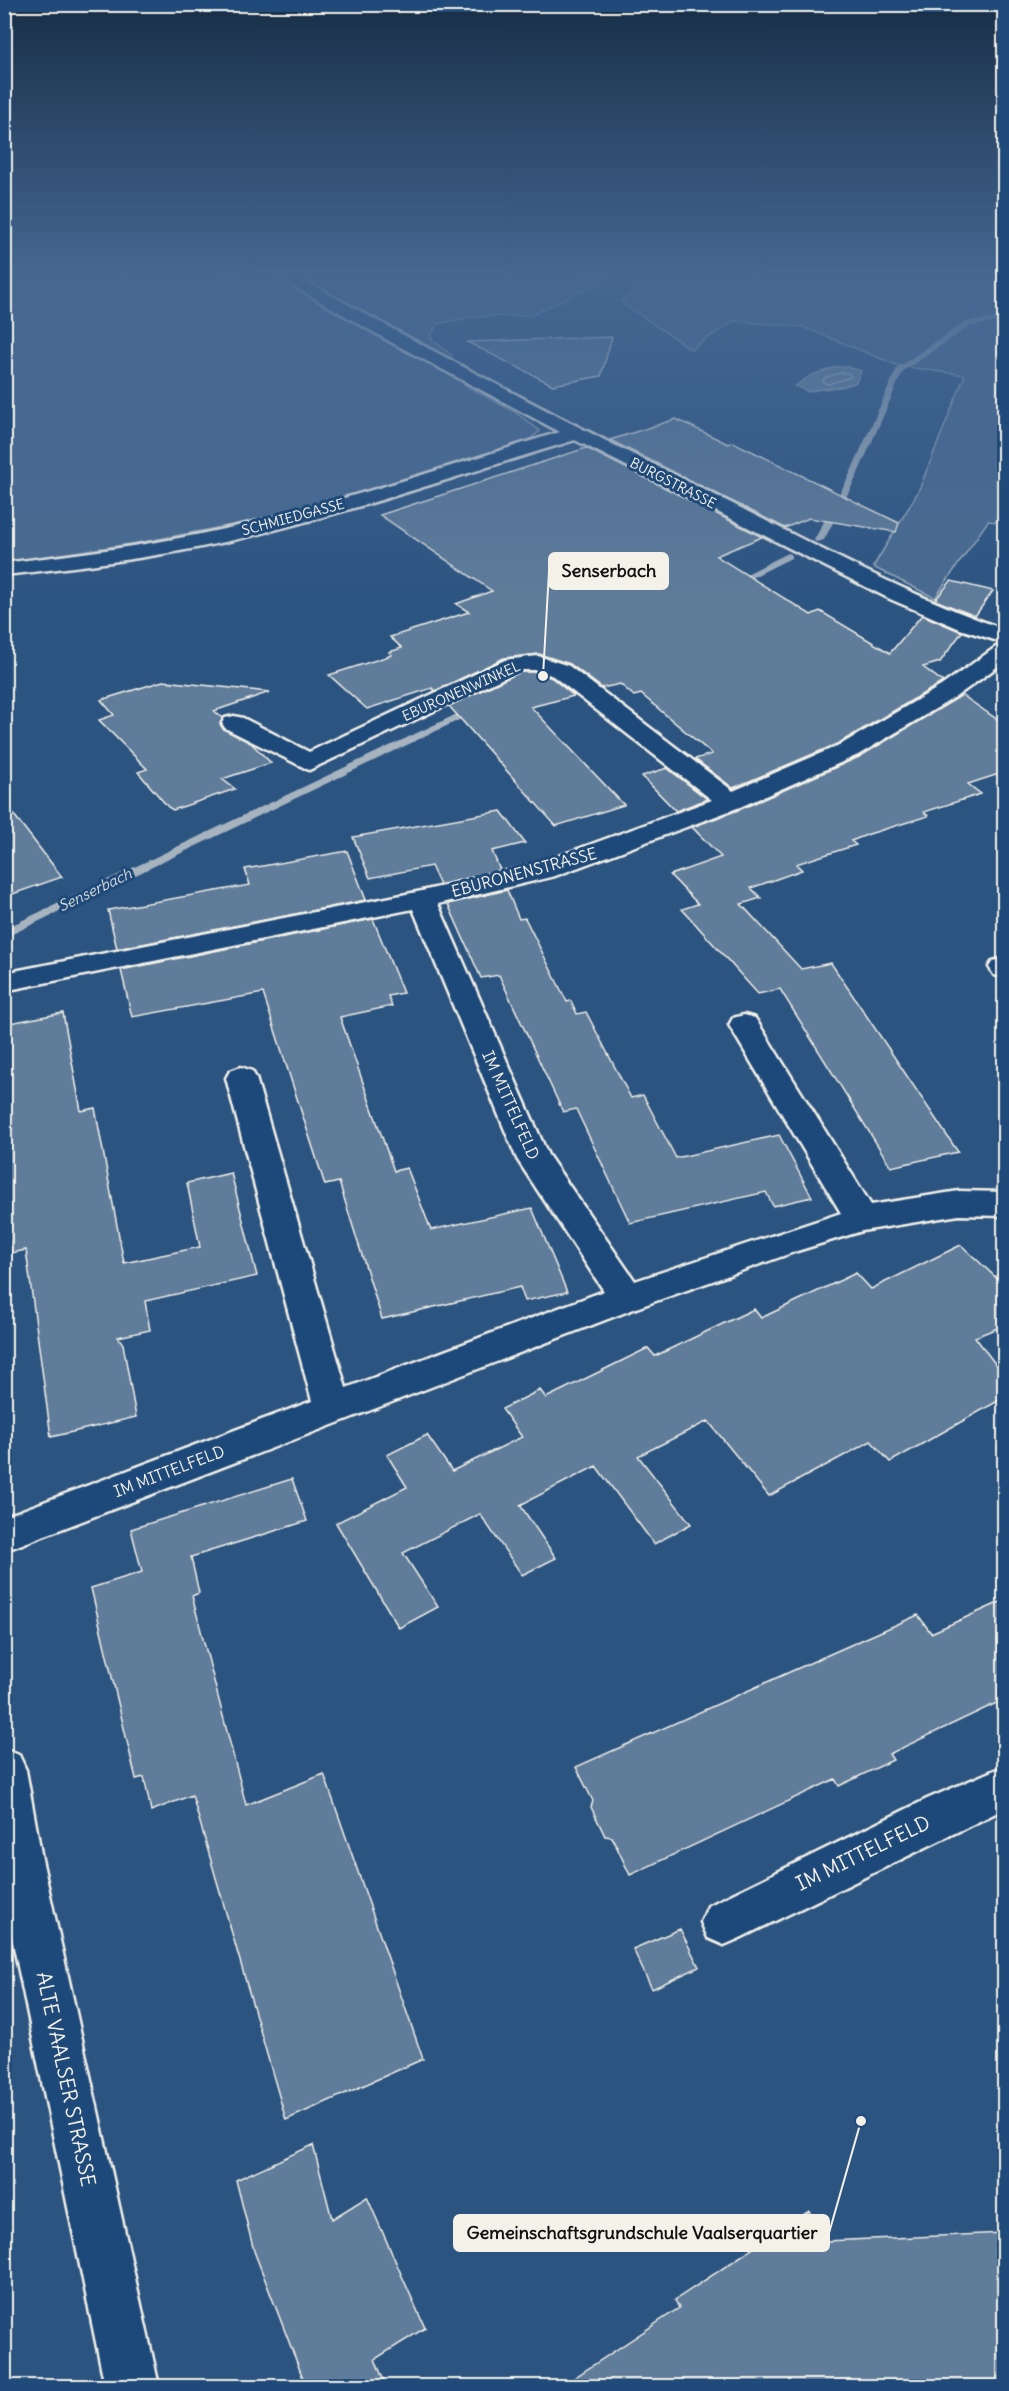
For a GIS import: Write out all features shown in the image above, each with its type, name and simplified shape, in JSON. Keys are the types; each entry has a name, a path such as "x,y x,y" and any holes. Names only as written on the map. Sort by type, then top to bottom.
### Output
{"street":[{"name":"BURGSTRASSE","path":"491,389 575,434 906,598 1005,636"},
{"name":"SCHMIEDGASSE","path":"4,569 180,544 255,529 336,507 575,434"},
{"name":"EBURONENSTRASSE","path":"4,982 422,899 545,870 645,837 849,750 949,691 1005,652"},
{"name":"EBURONENWINKEL","path":"234,723 309,762 513,665 529,661 544,662 561,671 731,802"},
{"name":"IM MITTELFELD","path":"422,899 533,1159 627,1297"},
{"path":"744,1025 862,1219"},
{"path":"241,1078 333,1408"},
{"name":"IM MITTELFELD","path":"4,1534 627,1297 862,1219 959,1203 1005,1204"},
{"name":"ALTE VAALSER STRASSE","path":"4,1770 19,1859 132,2386"},
{"name":"IM MITTELFELD","path":"724,1922 943,1814 1005,1787"}],"shaded area":[{"path":"4,389 471,389 515,412 540,431 529,440 281,516 137,543 5,562"},
{"path":"960,389 1004,389 1004,523 988,521 935,598 873,567 918,492"}],"water":[{"path":"801,389 825,389 820,389 809,392"}],"building":[{"path":"676,419 728,444 733,442 899,523 896,532 809,518 785,528 610,440"},
{"path":"586,448 762,537 716,556 811,615 820,611 890,653 922,615 962,632 940,662 923,667 943,682 839,743 733,788 695,759 712,754 641,694 634,696 620,684 602,688 570,664 539,654 504,658 435,691 432,688 367,709 329,675 392,655 389,652 402,648 390,637 469,612 456,604 492,591 380,515"},
{"path":"951,581 993,591 975,616 935,600"},
{"path":"520,672 538,672 552,678 574,696 531,707 624,805 556,826 449,706"},
{"path":"163,681 270,692 214,711 223,718 220,724 223,729 251,743 271,763 222,779 235,789 173,810 168,807 138,772 147,769 99,720 114,715 101,700"},
{"path":"962,695 1005,725 1005,772 968,784 981,794 924,812 928,816 851,841 856,845 796,864 802,870 751,888 761,898 741,904 801,969 831,963 958,1152 891,1167 780,989 758,994 682,909 698,904 670,875 721,857 692,827 741,809 859,757"},
{"path":"667,768 707,799 676,811 642,776"},
{"path":"4,802 62,877 4,897"},
{"path":"501,811 525,843 492,851 500,870 440,885 431,866 370,878 353,837"},
{"path":"347,851 366,900 117,949 108,910 250,885 245,869"},
{"path":"507,890 519,919 525,918 567,1002 571,1001 577,1014 586,1012 631,1098 643,1095 676,1158 779,1135 812,1197 773,1206 766,1192 630,1223 576,1109 563,1112 499,975 481,978 448,904"},
{"path":"373,919 403,993 388,996 392,1006 340,1017 394,1171 407,1168 431,1230 532,1208 567,1292 525,1301 520,1287 382,1319 339,1182 325,1185 263,993 132,1017 121,970"},
{"path":"63,1013 81,1111 95,1108 124,1263 200,1247 187,1183 231,1173 257,1276 145,1301 150,1330 118,1337 123,1344 136,1417 51,1437 26,1250 11,1253 4,1200 4,1024"},
{"path":"961,1245 1005,1286 1005,1325 975,1337 1005,1377 1005,1397 890,1462 871,1441 769,1496 708,1421 638,1456 691,1524 654,1544 596,1466 520,1505 556,1558 522,1575 480,1514 403,1553 438,1607 399,1628 336,1523 407,1487 387,1455 427,1435 452,1471 522,1437 502,1409 540,1390 546,1398 648,1348 655,1356 754,1309 761,1318 856,1273 871,1289"},
{"path":"292,1479 307,1521 191,1557 199,1593 192,1596 246,1805 324,1774 423,2059 286,2120 192,1795 151,1811 144,1777 136,1779 91,1588 142,1572 131,1529"},
{"path":"1005,1600 1005,1699 889,1754 893,1760 839,1786 835,1779 630,1875 612,1837 605,1836 591,1807 593,1801 576,1767 918,1615 931,1633"},
{"path":"680,1929 699,1967 652,1989 633,1949"},
{"path":"313,2145 332,2219 367,2197 425,2328 375,2359 386,2386 306,2386 254,2251 236,2180"},
{"path":"809,2211 826,2241 1005,2233 1005,2386 562,2386 679,2308 675,2300"}],"waterway":[{"name":"Senserbach","path":"819,540 852,478 892,389"},
{"name":"Senserbach","path":"732,584 788,556"},
{"name":"Senserbach","path":"4,934 476,708"}],"place":[{"name":"Senserbach","path":"543,676"},
{"name":"Gemeinschaftsgrundschule Vaalserquartier","path":"861,2121"}]}
